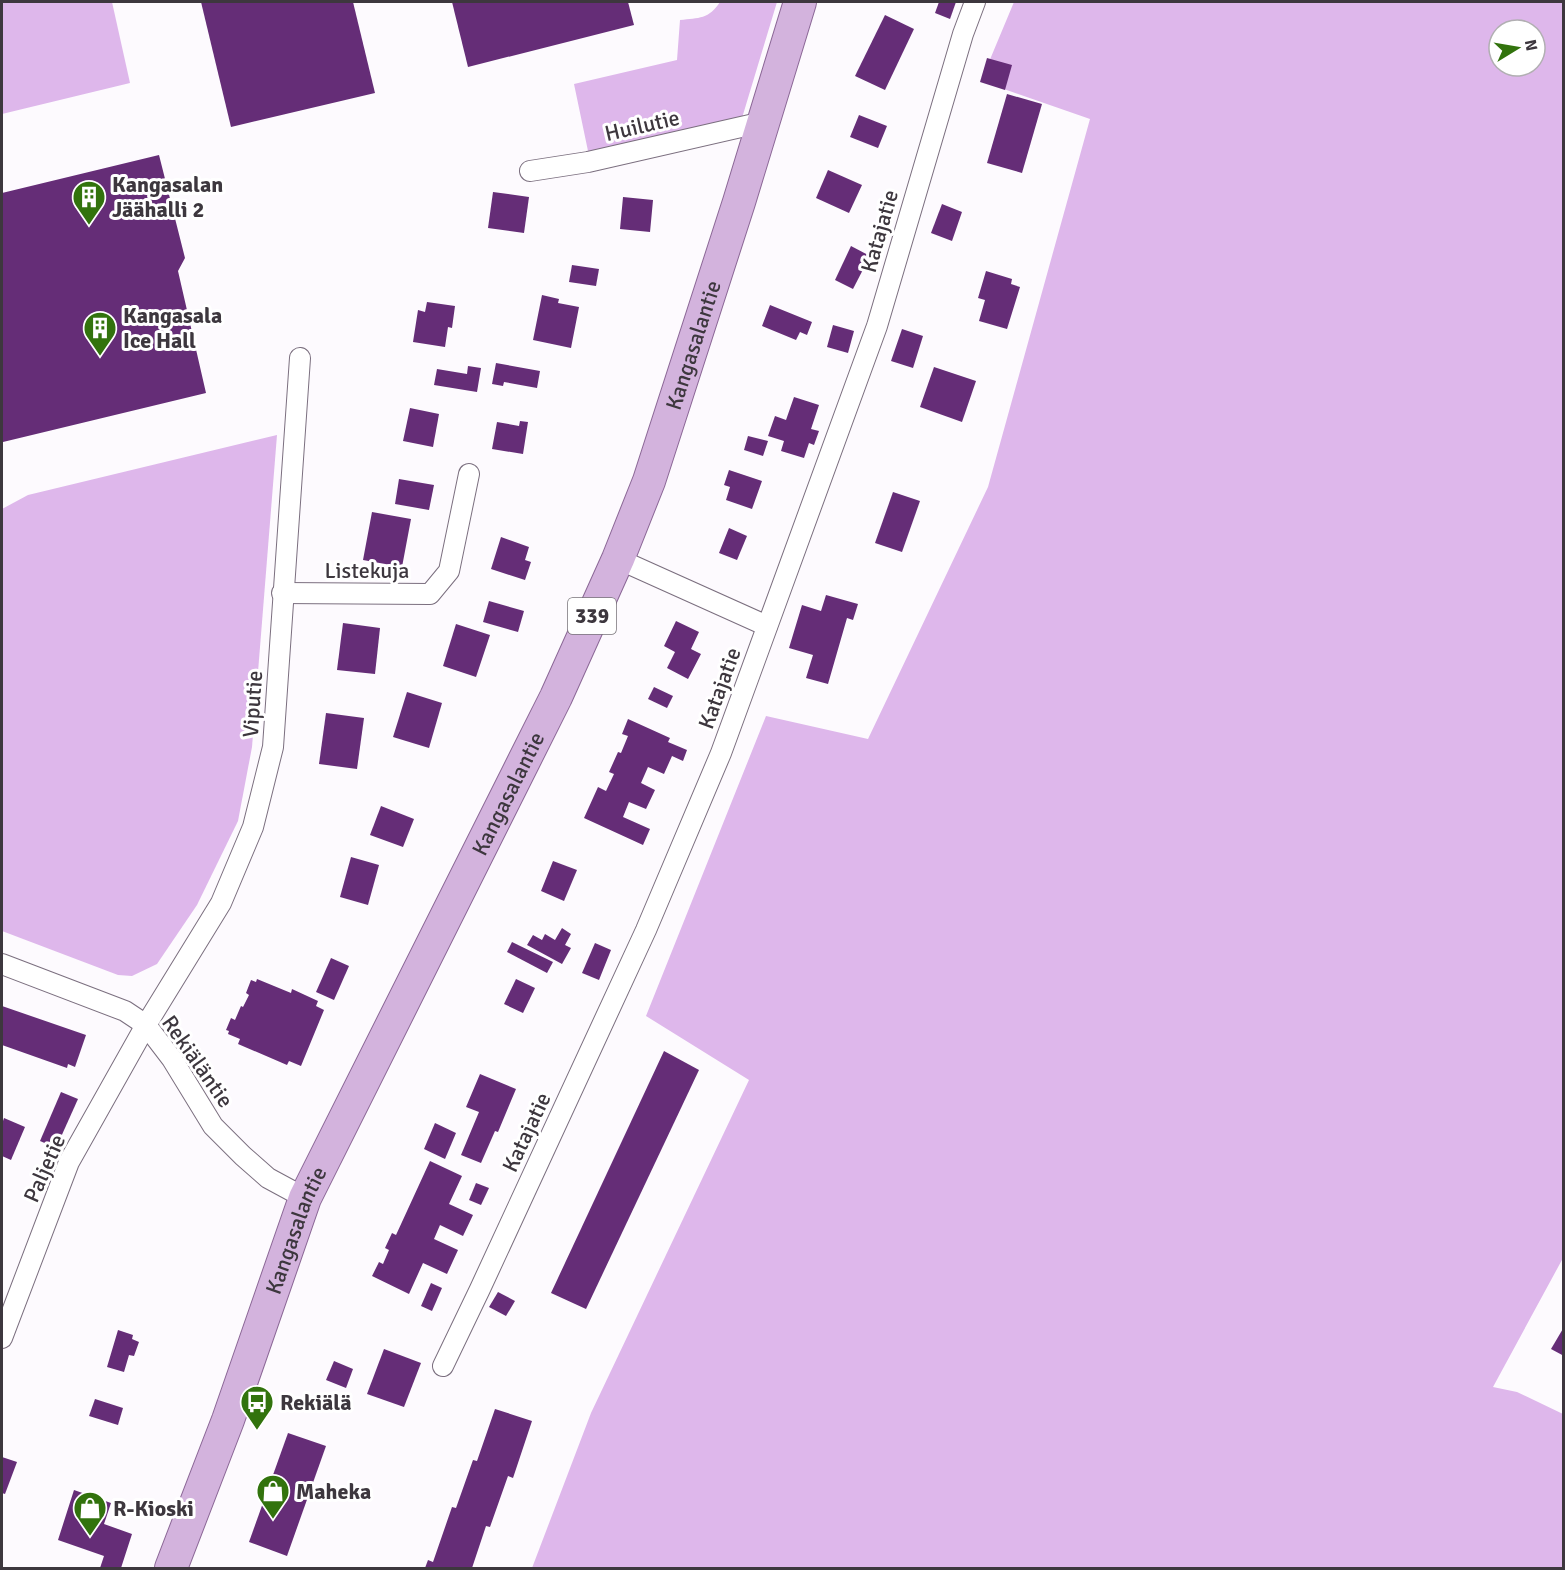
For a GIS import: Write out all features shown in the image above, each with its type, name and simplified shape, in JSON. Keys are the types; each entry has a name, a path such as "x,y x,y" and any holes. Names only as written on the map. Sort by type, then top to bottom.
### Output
{"main road":[{"name":"Kangasalantie","path":"171,1569 228,1420 305,1197 556,697 618,559 649,481 801,2"}],"street":[{"name":"Katajatie","path":"443,1366 646,930 721,753 877,326 963,34 975,2"},
{"name":"Huilutie","path":"530,171 588,162 763,122"},
{"name":"Viputie","path":"146,1025 221,903 253,827 273,747 300,358"},
{"name":"Listekuja","path":"282,593 430,594 449,571 469,474"},
{"path":"618,559 767,626"},
{"name":"Rekiäläntie","path":"2,964 125,1011 146,1025 172,1059 213,1126 268,1178 305,1197"},
{"name":"Paljetie","path":"2,1338 69,1162 146,1025"}],"shaded area":[{"path":"2,2 112,2 130,83 2,114"},
{"path":"720,2 777,2 739,128 588,151 574,84 677,60 680,20 708,15"},
{"path":"1014,2 1563,2 1563,1258 1493,1387 1517,1392 1563,1414 1563,1568 532,1568 591,1413 749,1080 646,1016 766,716 868,739 988,487 1090,119 981,81"},
{"path":"277,435 252,747 238,821 197,905 157,964 132,976 118,975 2,931 2,509 28,495"}],"building":[{"path":"201,2 353,2 375,93 231,127"},
{"path":"452,2 628,2 634,25 468,67"},
{"path":"939,2 956,2 950,19 935,13"},
{"path":"885,15 914,29 885,90 855,76"},
{"path":"987,58 1012,65 1005,90 980,82"},
{"path":"1007,94 1042,104 1022,173 987,163"},
{"path":"859,115 887,126 878,148 850,137"},
{"path":"159,155 185,258 178,271 206,393 3,442 2,193"},
{"path":"828,170 862,185 849,213 816,198"},
{"path":"493,192 529,197 524,233 488,228"},
{"path":"623,197 653,200 650,232 620,229"},
{"path":"942,204 962,212 952,241 931,233"},
{"path":"851,246 870,256 853,289 835,280"},
{"path":"572,265 599,269 596,286 569,282"},
{"path":"986,271 1012,279 1011,284 1020,287 1007,329 979,321 985,300 978,298"},
{"path":"542,295 559,299 558,303 579,307 571,348 533,340"},
{"path":"427,302 455,306 452,328 448,327 445,347 413,342 418,310 425,312"},
{"path":"770,305 812,322 807,335 800,332 796,340 762,326"},
{"path":"833,325 854,331 848,353 827,347"},
{"path":"902,329 923,336 913,368 891,361"},
{"path":"496,363 540,371 537,388 504,382 503,386 492,384"},
{"path":"468,366 481,368 477,392 434,385 437,369 467,374"},
{"path":"934,367 976,381 962,422 920,407"},
{"path":"794,397 819,405 811,429 819,431 814,445 809,443 804,458 781,451 784,441 768,436 775,416 786,420"},
{"path":"410,408 439,414 433,447 403,441"},
{"path":"520,421 528,422 523,454 492,449 497,422 519,426"},
{"path":"748,436 768,441 763,456 744,450"},
{"path":"729,470 762,481 752,509 726,500 730,487 724,485"},
{"path":"399,479 434,485 429,510 395,504"},
{"path":"893,492 920,501 902,552 875,543"},
{"path":"372,512 411,519 402,567 363,560"},
{"path":"729,528 747,536 737,560 719,553"},
{"path":"501,537 529,547 525,560 531,562 525,580 491,569"},
{"path":"826,595 858,604 853,620 847,618 828,684 806,678 813,655 789,648 802,605 821,611"},
{"path":"489,601 524,611 518,632 483,622"},
{"path":"676,621 699,632 691,649 701,654 688,679 667,668 675,652 664,646"},
{"path":"343,623 380,628 375,674 337,670"},
{"path":"456,624 490,635 476,677 443,666"},
{"path":"654,687 673,696 667,708 648,699"},
{"path":"407,692 442,703 429,748 393,737"},
{"path":"326,713 364,718 357,769 319,764"},
{"path":"628,719 670,738 668,742 687,750 683,761 672,756 664,774 648,767 641,783 655,790 646,809 629,802 623,817 650,829 643,845 584,818 598,787 606,791 614,774 609,772 628,736 622,734"},
{"path":"381,806 414,819 403,847 370,835"},
{"path":"351,857 379,865 368,905 340,897"},
{"path":"553,861 577,870 564,901 541,891"},
{"path":"562,928 571,934 565,945 571,948 562,964 527,945 533,935 542,940 545,934 555,940"},
{"path":"512,942 553,962 547,973 507,952"},
{"path":"595,943 611,950 599,980 582,973"},
{"path":"331,958 349,966 334,1000 316,992"},
{"path":"257,979 291,993 292,989 318,1001 316,1006 324,1010 301,1066 289,1061 287,1065 238,1044 240,1039 228,1034 229,1031 226,1030 231,1018 235,1020 249,995 246,993 251,980 256,982"},
{"path":"516,979 535,988 523,1013 504,1004"},
{"path":"2,1006 86,1035 75,1067 68,1064 67,1068 2,1045"},
{"path":"664,1051 699,1070 586,1309 551,1293"},
{"path":"480,1074 516,1089 498,1132 495,1131 481,1163 461,1155 479,1112 466,1107"},
{"path":"61,1092 78,1099 56,1148 40,1141"},
{"path":"4,1118 25,1127 11,1160 2,1156"},
{"path":"435,1123 456,1133 445,1159 424,1149"},
{"path":"430,1161 462,1176 449,1204 473,1215 463,1236 440,1225 434,1239 458,1250 447,1274 423,1263 409,1294 372,1276 379,1262 383,1264 389,1250 385,1248 392,1233 396,1235"},
{"path":"476,1183 489,1188 481,1205 469,1200"},
{"path":"431,1283 442,1288 432,1311 421,1306"},
{"path":"498,1292 515,1301 506,1316 489,1307"},
{"path":"1564,1327 1564,1356 1551,1349"},
{"path":"118,1330 133,1335 132,1339 139,1342 134,1356 129,1355 124,1372 107,1367"},
{"path":"384,1349 421,1363 404,1407 367,1394"},
{"path":"334,1361 353,1369 346,1388 326,1380"},
{"path":"95,1399 123,1408 118,1425 89,1416"},
{"path":"495,1409 532,1421 513,1478 508,1476 490,1527 486,1526 472,1568 425,1568 428,1560 433,1562 452,1507 456,1508 473,1460 477,1461"},
{"path":"288,1433 326,1446 287,1556 249,1542"},
{"path":"2,1457 17,1462 5,1494 2,1493"},
{"path":"74,1490 111,1503 104,1524 132,1534 121,1568 100,1568 104,1556 58,1540"}],"place":[{"name":"Kangasalan Jäähalli 2","path":"89,226"},
{"name":"Kangasala Ice Hall","path":"100,357"},
{"name":"Rekiälä","path":"257,1431"},
{"name":"Maheka","path":"273,1520"},
{"name":"R-Kioski","path":"90,1537"}]}
